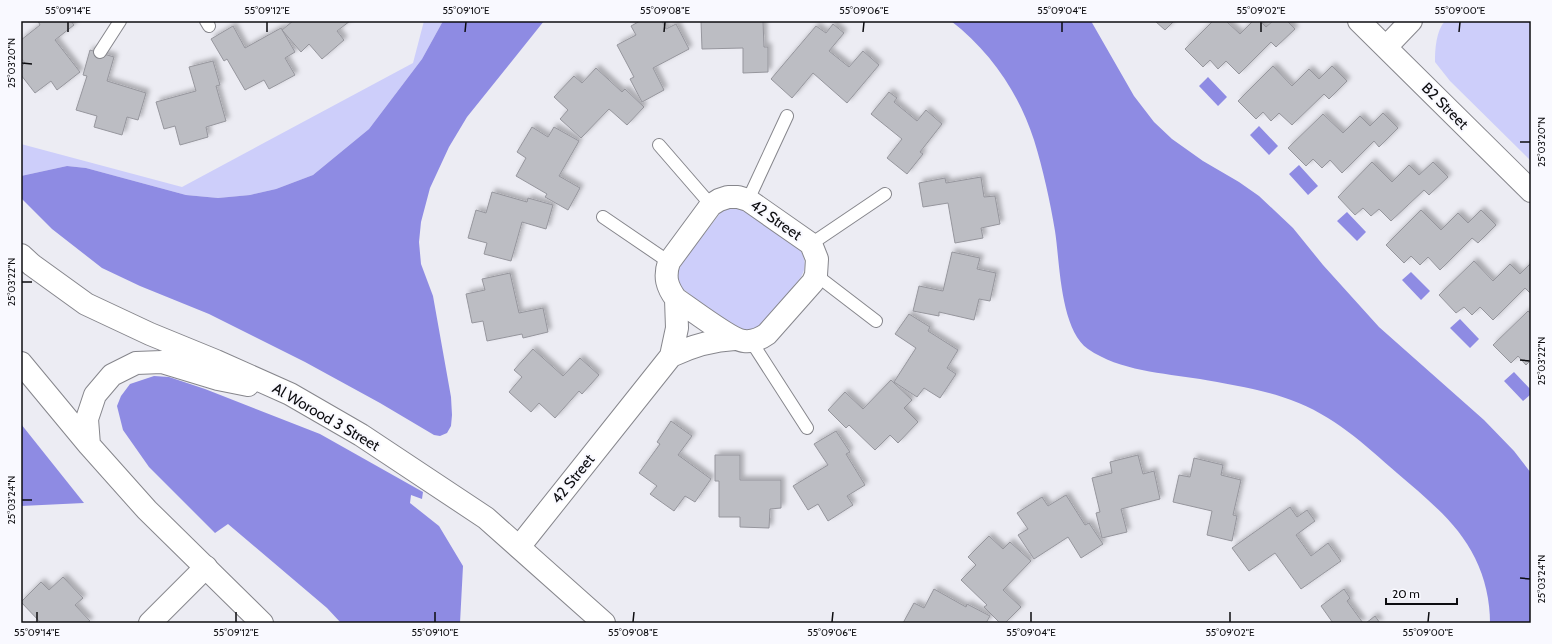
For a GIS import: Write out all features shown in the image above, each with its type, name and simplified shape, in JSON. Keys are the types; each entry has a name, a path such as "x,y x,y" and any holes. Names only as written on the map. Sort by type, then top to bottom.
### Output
{"street":[{"name":"B2 Street","path":"1359,21 1531,191"},
{"path":"1386,47 1411,21"},
{"name":"42 Street","path":"671,356 702,343 719,340 743,340 760,339 767,334 813,282 816,274 817,259 811,244 748,200 738,197 728,197 711,205 669,262 666,271 666,281 670,291 676,299 743,340"},
{"name":"Al Worood 3 Street","path":"21,255 32,265 86,304 150,334 290,394 361,435 486,518 604,623"},
{"name":"42 Street","path":"519,547 671,356 677,328 676,299"},
{"path":"89,445 87,419 95,395 112,375 136,363 162,362 218,379 290,394"},
{"path":"21,363 89,445 147,510 262,623"},
{"path":"150,623 206,568"}],"lane":[{"path":"100,52 120,21"},
{"path":"748,200 787,116"},
{"path":"659,145 711,205"},
{"path":"811,244 885,194"},
{"path":"603,217 669,262"},
{"path":"816,274 876,321"},
{"path":"743,340 807,428"}],"shaded area":[{"path":"424,21 443,21 422,59 369,129 313,175 276,189 250,195 218,198 186,195 86,168 67,166 21,176 21,144 182,187 413,63"},
{"path":"443,21 544,21 467,117 449,147 430,188 421,222 419,242 421,264 433,296 451,397 451,426 447,433 440,436 434,435 380,403 305,362 209,314 140,286 102,268 52,229 21,198 21,176 67,166 86,168 186,195 218,198 250,195 276,189 313,175 369,129 422,59"},
{"path":"951,21 1091,21 1134,96 1154,122 1172,139 1203,161 1239,182 1259,196 1293,228 1323,265 1379,327 1484,420 1514,451 1531,473 1531,623 1490,623 1488,598 1482,574 1475,558 1460,533 1419,492 1360,441 1334,422 1306,406 1270,393 1128,367 1100,356 1088,349 1079,340 1072,327 1063,294 1049,197 1028,123 1002,74 978,46"},
{"path":"1445,21 1531,21 1531,161 1450,81 1435,62 1438,35"},
{"path":"1208,77 1227,97 1218,106 1199,86"},
{"path":"1259,126 1278,146 1269,155 1250,135"},
{"path":"1299,165 1318,186 1308,195 1289,174"},
{"path":"738,207 747,209 801,251 805,261 805,267 801,277 762,326 755,331 735,330 682,288 678,279 678,273 682,263 721,212 729,208"},
{"path":"1347,212 1366,232 1357,241 1337,221"},
{"path":"1411,272 1430,291 1421,300 1402,280"},
{"path":"1460,319 1479,339 1470,348 1450,328"},
{"path":"1514,372 1531,390 1531,394 1523,401 1504,381"},
{"path":"154,376 169,377 205,389 320,434 423,492 422,499 411,495 410,503 439,526 463,566 460,623 341,623 327,608 228,524 215,533 149,467 123,430 117,406 121,396 130,384"},
{"path":"21,424 84,503 21,506"}],"building":[{"path":"38,21 71,21 74,25 55,40 80,72 57,90 51,81 35,93 21,75 21,67 25,63 21,58 21,40 40,25"},
{"path":"293,21 350,21 337,31 344,40 322,59 309,44 301,52 282,30"},
{"path":"640,21 662,21 666,29 676,24 689,49 653,68 664,90 642,102 630,79 634,77 617,45 636,35 631,26"},
{"path":"701,21 763,21 764,47 768,47 768,72 743,73 743,48 702,49"},
{"path":"1155,21 1174,21 1165,30"},
{"path":"1213,21 1226,21 1240,34 1253,21 1260,21 1266,27 1273,21 1287,21 1295,29 1276,47 1271,42 1239,74 1226,61 1218,69 1210,60 1203,67 1185,49"},
{"path":"833,24 844,33 829,51 849,67 863,51 879,65 847,103 813,73 792,98 771,79 816,26 826,33"},
{"path":"233,26 245,48 281,28 295,52 285,58 295,75 269,89 264,80 245,90 227,59 224,61 211,39"},
{"path":"90,50 114,57 107,81 146,93 138,120 127,117 122,135 94,127 97,116 76,110 87,76 83,75"},
{"path":"213,61 220,85 216,86 226,121 206,127 208,137 180,145 175,126 164,129 156,102 196,91 189,67"},
{"path":"1273,66 1292,86 1309,69 1319,79 1332,66 1347,81 1329,99 1324,94 1292,125 1279,113 1271,121 1263,112 1256,119 1238,101"},
{"path":"596,68 622,92 625,89 644,107 627,125 609,109 581,138 560,119 568,110 554,97 574,76 582,83"},
{"path":"889,92 897,98 894,102 917,121 926,110 942,124 920,152 923,154 907,174 887,158 902,139 871,114"},
{"path":"1383,113 1398,128 1379,147 1374,141 1342,173 1330,160 1322,168 1313,159 1306,166 1288,148 1323,114 1343,133 1360,116 1370,126"},
{"path":"532,127 548,137 554,127 579,141 559,176 580,188 568,210 545,197 547,194 516,176 526,158 517,152"},
{"path":"1372,162 1392,182 1409,165 1419,175 1433,162 1448,177 1429,195 1424,190 1391,221 1379,209 1371,216 1363,208 1355,215 1338,197"},
{"path":"981,177 984,197 995,196 1000,224 981,228 983,238 955,243 948,203 923,207 919,183 945,178 946,183"},
{"path":"492,192 527,202 528,198 553,205 546,229 522,222 511,261 484,254 487,243 468,238 476,210 486,213"},
{"path":"1421,210 1441,230 1458,213 1468,223 1481,210 1496,225 1478,243 1472,238 1440,270 1428,257 1420,265 1411,256 1404,263 1386,245"},
{"path":"952,252 980,258 977,269 996,273 990,301 979,299 974,320 939,312 939,316 913,311 919,286 943,291"},
{"path":"1474,261 1493,281 1510,264 1520,274 1531,263 1531,293 1525,288 1493,320 1480,307 1472,315 1464,307 1456,313 1439,295"},
{"path":"510,273 519,313 543,308 548,332 523,338 522,334 487,341 483,321 472,323 466,294 485,290 482,279"},
{"path":"1528,311 1531,314 1531,360 1526,365 1518,356 1511,363 1493,345"},
{"path":"909,314 930,327 928,331 958,350 947,368 956,374 940,398 924,388 917,397 894,382 916,348 895,334"},
{"path":"533,349 563,376 580,358 599,375 582,394 579,391 555,418 539,403 531,412 509,392 522,377 514,370"},
{"path":"891,380 912,400 904,408 918,422 898,443 890,435 875,450 849,425 846,428 828,410 845,392 863,409"},
{"path":"671,421 692,436 678,455 711,479 695,502 685,496 674,511 650,494 657,486 639,473 660,444 657,442"},
{"path":"836,431 850,452 846,454 865,485 847,496 853,505 828,521 818,504 808,510 793,486 828,465 814,444"},
{"path":"715,455 740,455 740,480 781,480 781,508 770,509 769,528 740,527 740,517 719,517 719,481 715,481"},
{"path":"1138,455 1143,474 1154,471 1160,499 1121,509 1127,532 1102,538 1096,513 1100,512 1092,478 1112,473 1110,462"},
{"path":"1194,458 1223,465 1221,475 1241,480 1233,515 1237,516 1232,541 1207,535 1212,511 1173,502 1179,475 1190,477"},
{"path":"1066,495 1085,525 1089,523 1103,544 1081,558 1068,537 1034,559 1018,535 1028,529 1017,513 1042,497 1048,506"},
{"path":"1290,507 1297,517 1307,510 1315,521 1296,535 1311,556 1328,543 1341,561 1301,589 1275,553 1249,571 1232,548"},
{"path":"989,536 1003,549 1010,542 1031,561 1003,590 1021,607 1005,623 1000,623 984,607 987,605 961,580 976,565 968,557"},
{"path":"63,577 83,598 75,605 90,621 87,623 41,623 21,602 41,582 49,590"},
{"path":"934,589 966,607 967,604 990,616 986,623 903,623 914,603 924,608"},
{"path":"1344,589 1350,598 1347,601 1363,623 1333,623 1321,606"},
{"path":"1375,616 1380,623 1366,623"}]}
